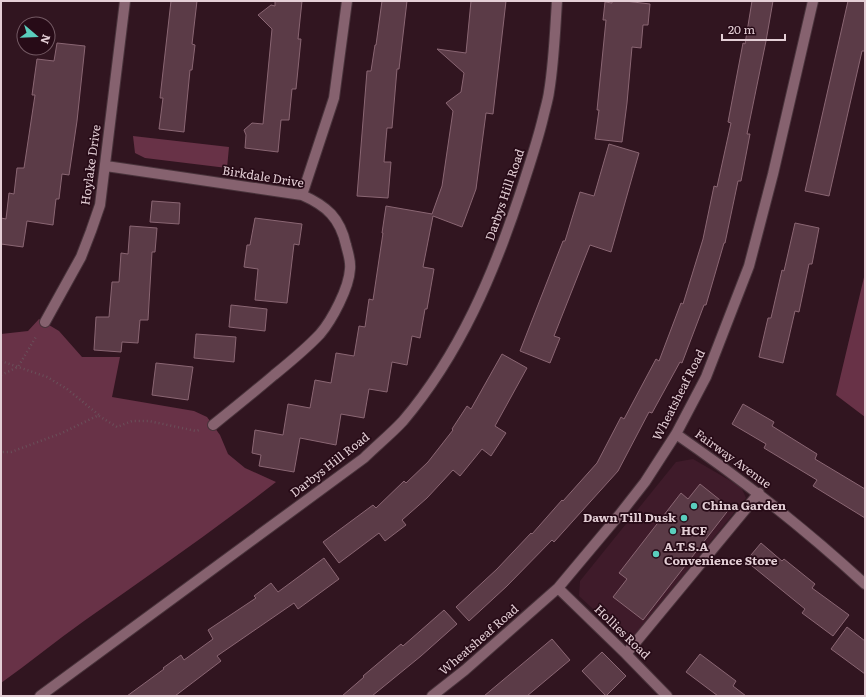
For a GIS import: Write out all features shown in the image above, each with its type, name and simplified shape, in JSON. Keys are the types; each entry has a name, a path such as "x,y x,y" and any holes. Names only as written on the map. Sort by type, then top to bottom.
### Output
{"street":[{"name":"Hoylake Drive","path":"45,322 81,257 100,205 106,166 125,1"},
{"path":"302,195 334,98 347,1"},
{"name":"Darbys Hill Road","path":"40,696 364,458 402,421 425,391 444,365 474,314 494,268 518,200 535,148 549,93 554,47 556,1"},
{"name":"Wheatsheaf Road","path":"432,696 465,670 558,588 641,487 676,434 706,377 749,266 773,174 813,1"},
{"name":"Birkdale Drive","path":"106,166 302,195 315,201 326,209 336,219 343,231 350,268 347,286 339,304 320,334 297,356 213,425"},
{"name":"Fairway Avenue","path":"676,434 759,493 832,554 865,584"},
{"path":"626,654 759,493"},
{"name":"Hollies Road","path":"558,588 667,696"}],"path":[{"path":"1,375 18,366 45,322"},
{"path":"1,361 47,376 67,389 99,416 118,427 132,421 149,421 196,430 213,425"},
{"path":"1,452 11,452 47,439 99,416"}],"shaded area":[{"path":"133,136 229,147 227,168 145,158 135,153"},
{"path":"865,273 865,417 836,395"},
{"path":"39,319 59,331 82,357 120,357 112,397 194,411 207,417 220,435 228,454 245,468 276,482 1,683 1,334 28,331"},
{"path":"693,459 741,487 746,498 629,642 579,596 580,581 676,462"}],"building":[{"path":"171,1 197,1 192,44 195,45 192,70 190,70 184,132 159,129 163,98 160,98"},
{"path":"275,1 302,1 298,39 301,39 296,89 292,89 289,120 281,120 278,152 245,148 246,135 244,130 252,123 263,124 272,29 258,15 271,5 275,6"},
{"path":"382,1 407,1 399,69 397,69 392,128 387,128 384,162 391,162 388,198 357,196 367,71 371,71"},
{"path":"471,1 506,1 493,114 486,113 476,189 462,227 433,216 423,267 434,269 420,338 412,336 407,365 392,362 387,392 369,389 364,418 341,414 336,445 300,438 294,472 259,466 261,455 252,453 255,430 283,435 288,404 310,408 315,380 331,383 336,353 354,356 359,326 365,327 369,299 373,300 386,206 432,214 442,186 453,111 446,103 461,92 464,73 437,49 466,53"},
{"path":"612,1 650,4 648,25 643,25 641,48 632,47 622,142 595,139 599,110 597,110 606,20 603,20 605,2 612,3"},
{"path":"752,1 773,1 747,134 750,134 741,181 738,181 725,243 706,305 704,305 682,363 680,362 652,413 649,412 618,471 554,542 552,540 507,586 469,621 456,607 497,569 531,533 532,534 597,463 621,417 624,419 656,359 659,361 681,303 683,304 703,239 714,186 717,187 731,123 728,122 743,43 745,44"},
{"path":"848,1 865,1 865,51 862,51 829,196 805,191"},
{"path":"57,43 85,46 77,121 69,175 62,174 59,199 56,199 53,225 27,221 23,247 1,244 1,218 6,219 9,193 14,194 17,168 24,168 35,95 32,95 37,59 54,61"},
{"path":"609,144 639,153 611,252 590,245 554,336 560,338 550,363 520,351 563,241 565,241 580,192 594,196"},
{"path":"152,201 180,203 179,224 150,222"},
{"path":"255,218 302,224 299,245 294,244 287,303 255,300 258,269 244,267 247,245 250,245"},
{"path":"795,223 819,228 812,264 809,264 799,312 795,311 783,363 759,357 768,318 771,318 782,270 784,271"},
{"path":"130,226 157,228 155,252 152,252 148,320 140,320 138,343 122,342 121,352 94,350 96,317 109,317 112,282 119,282 121,253 128,254"},
{"path":"231,305 267,309 265,331 229,327"},
{"path":"196,334 236,337 234,362 194,358"},
{"path":"502,354 527,368 495,426 506,433 491,456 482,449 460,476 453,470 427,498 402,520 406,525 385,541 379,533 339,563 323,542 373,505 376,508 404,481 406,483 428,462 453,430 452,429 467,406 471,409"},
{"path":"156,363 193,367 188,400 152,395"},
{"path":"743,404 774,422 772,426 817,454 815,459 865,489 865,518 813,486 817,480 764,448 766,444 732,424"},
{"path":"700,484 730,508 643,620 613,597 627,579 619,573 681,493 688,499"},
{"path":"761,543 782,561 784,559 815,584 812,588 849,615 833,636 802,613 805,609 746,561"},
{"path":"324,558 339,579 298,609 294,603 217,656 221,661 175,696 127,696 181,655 184,660 213,639 208,630 256,598 254,596 271,583 278,592"},
{"path":"444,610 457,624 421,656 372,696 342,696 364,677 363,676 401,644 403,646"},
{"path":"847,627 865,641 865,674 831,649"},
{"path":"552,639 570,660 527,696 484,696"},
{"path":"602,652 626,676 606,696 582,671"},
{"path":"700,654 736,681 733,686 746,696 718,696 686,672"}],"place":[{"name":"China Garden","path":"694,506"},
{"name":"Dawn Till Dusk","path":"684,518"},
{"name":"HCF","path":"673,531"},
{"name":"A.T.S.A Convenience Store","path":"656,554"}]}
